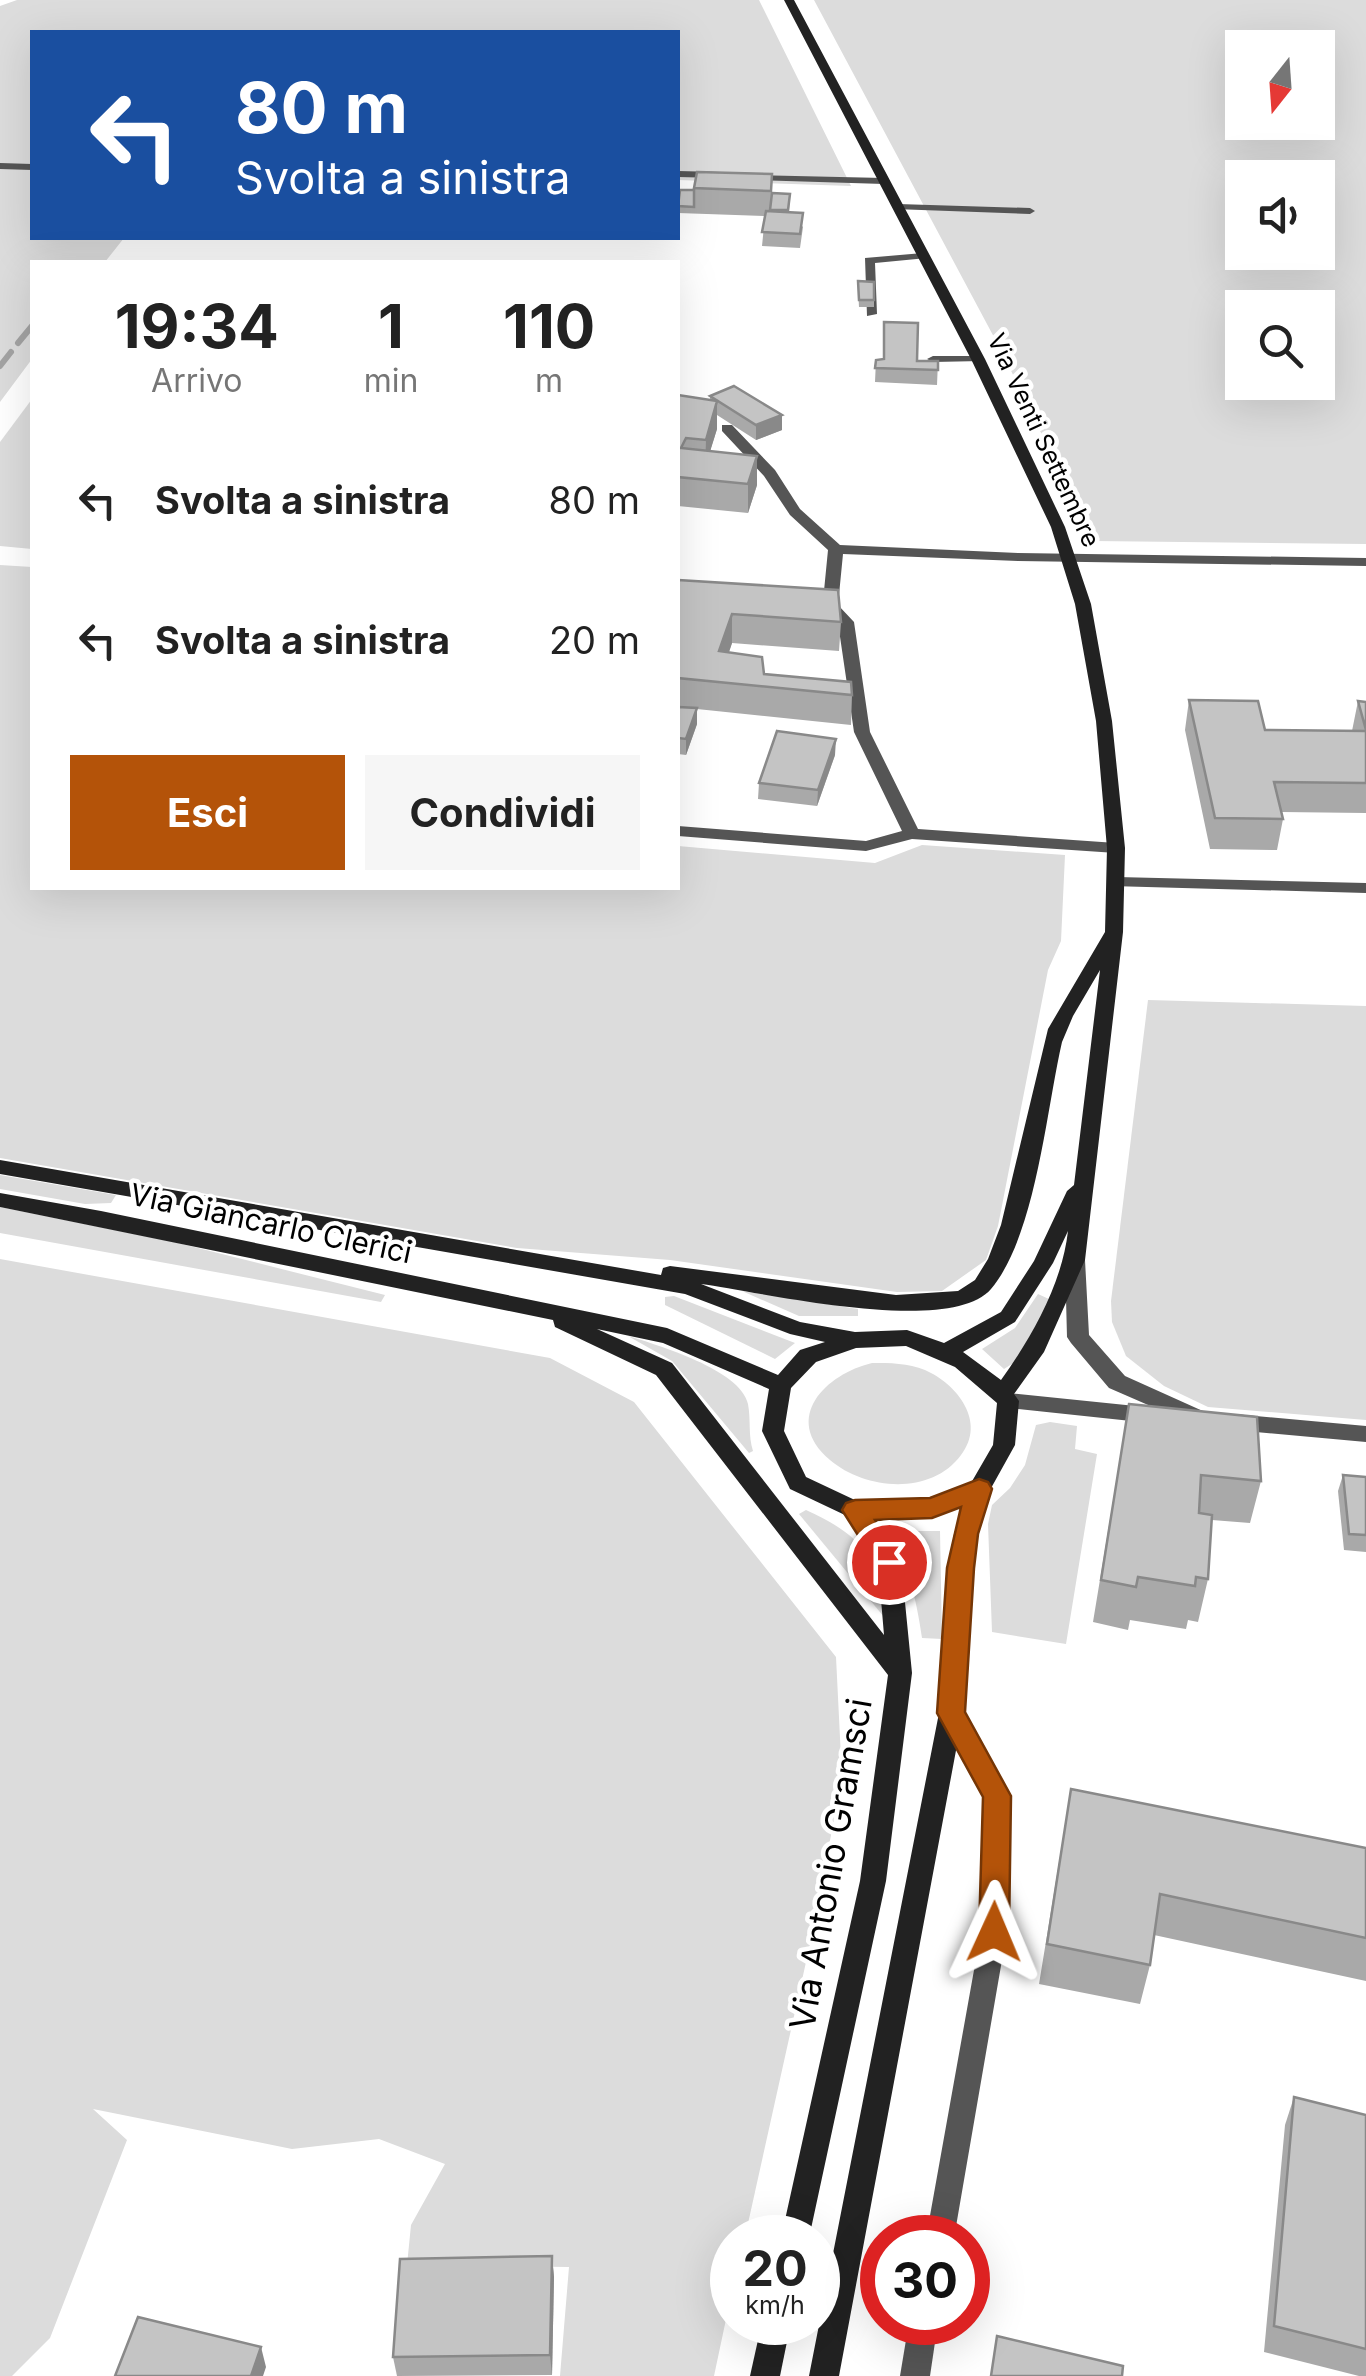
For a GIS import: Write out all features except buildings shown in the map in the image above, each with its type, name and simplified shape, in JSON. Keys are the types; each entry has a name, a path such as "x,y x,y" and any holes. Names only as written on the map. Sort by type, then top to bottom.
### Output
{"street":[{"name":"Via Venti Settembre","path":"789,0 978,359 1070,557 1104,721 1116,848 1114,932 1075,1260 1033,1352 1005,1398"},
{"path":"727,428 770,472 796,512 836,548 1366,562"},
{"path":"830,606 836,548"},
{"path":"811,604 830,606 846,622 862,732 912,834"},
{"path":"680,830 866,846 912,834 1116,848"},
{"path":"1116,882 1366,888"},
{"name":"Via Venti Settembre","path":"968,1297 984,1288 1008,1243 1054,1038 1114,932"},
{"name":"Via Giancarlo Clerici","path":"0,1167 688,1287 798,1329 854,1340"},
{"name":"Via Venti Settembre","path":"948,1351 1008,1317 1043,1263 1087,1171"},
{"name":"Via Giancarlo Clerici","path":"0,1200 668,1336 781,1384"},
{"name":"Via Giancarlo Clerici","path":"522,1260 716,1277 888,1304 968,1297"},
{"path":"1075,1260 1078,1337 1117,1382 1199,1419"},
{"name":"Via Giancarlo Clerici","path":"529,1307 664,1369 900,1673"},
{"path":"979,1489 932,1508 855,1510 798,1484 774,1431 781,1384 808,1356 854,1340 906,1338 948,1351 981,1371 1005,1398 1366,1434"},
{"path":"824,2376 951,1713 965,1534 979,1489 1004,1445 1005,1398"},
{"name":"Via Antonio Gramsci","path":"801,2215 873,1881 900,1673 889,1562 855,1510"},
{"path":"944,2215 994,1932 997,1796 951,1713"},
{"path":"766,2376 772,2345"},
{"path":"915,2376 920,2345"}],"lane":[{"path":"0,166 30,167"},
{"path":"680,174 884,181"},
{"path":"898,207 1030,211"},
{"path":"871,314 869,260 923,256"},
{"path":"932,360 978,359"}],"shaded area":[{"path":"17,0 759,0 851,186 680,180 680,30 30,30 30,240 122,240 107,260 30,260 30,362 0,402 0,6"},
{"path":"814,0 1366,0 1366,544 1093,541 1003,354"},
{"path":"30,402 30,549 0,546 0,442"},
{"path":"0,565 30,567 30,890 680,890 680,846 875,863 922,845 1065,855 1061,941 1048,970 998,1226 986,1260 942,1291 897,1292 670,1260 517,1248 0,1158"},
{"path":"1148,1000 1366,1006 1366,1420 1208,1407 1164,1386 1126,1356 1112,1322 1111,1301"},
{"path":"0,1175 116,1195 111,1203 85,1204 0,1189"},
{"path":"0,1207 174,1242 385,1295 381,1302 0,1233"},
{"path":"0,1259 550,1358 634,1402 836,1657 842,1778 750,2215 710,2215 710,2345 721,2345 714,2376 560,2376 569,2267 407,2265 411,2225 445,2164 379,2139 292,2149 93,2109 127,2140 50,2338 12,2376 0,2376"},
{"path":"742,1291 858,1309 858,1316 799,1316"},
{"path":"1038,1294 1051,1300 1015,1362 1004,1369 982,1349 1015,1328"},
{"path":"674,1296 795,1343 775,1359 665,1305 665,1297"},
{"path":"628,1336 697,1361 731,1380 748,1404 753,1451 749,1453 672,1361"},
{"path":"872,1363 925,1370 948,1385 965,1405 971,1430 968,1442 948,1468 916,1483 879,1482 844,1470 816,1444 809,1429 815,1400 839,1377"},
{"path":"1050,1422 1077,1426 1075,1449 1097,1454 1066,1644 992,1632 988,1524 992,1505 1010,1488 1025,1465 1036,1425"},
{"path":"806,1510 842,1530 866,1553 880,1582 889,1623 799,1514"},
{"path":"885,1531 940,1531 942,1639 922,1638 910,1582"}],"waterway":[{"path":"18,343 30,328"},
{"path":"0,366 11,352"}],"route":[{"path":"889,1562 855,1510 932,1508 979,1489 965,1534 960,1568 951,1713 997,1796 994,1932"}]}
